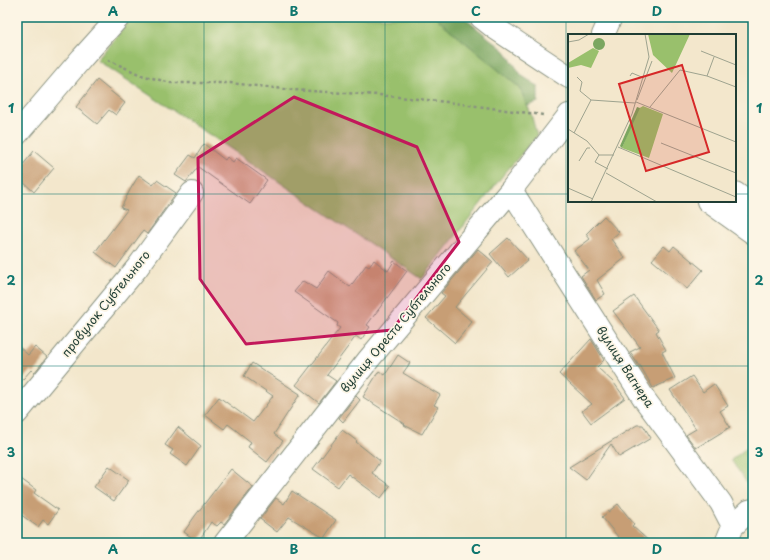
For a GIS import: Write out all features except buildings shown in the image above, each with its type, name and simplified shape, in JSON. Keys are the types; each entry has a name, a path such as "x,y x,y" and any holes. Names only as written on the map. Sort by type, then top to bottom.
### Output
{"street":[{"path":"17,134 119,17"},
{"path":"482,17 495,28 568,76"},
{"path":"603,34 611,17"},
{"name":"вулиця Ореста Субтельного","path":"225,543 369,359 511,190 568,116"},
{"name":"вулиця Вагнера","path":"511,190 645,400 721,503 730,534"},
{"name":"провулок Субтельного","path":"17,413 136,268 192,192"},
{"path":"736,194 753,206"},
{"path":"709,202 753,233"},
{"path":"730,534 749,511 753,510"}],"path":[{"path":"91,50 100,56 141,75 171,82 230,83 293,90 379,95 447,102 531,114 568,116"}],"highlighted area":[{"path":"294,97 417,147 459,242 392,330 246,344 200,279 198,158"}],"green space":[{"path":"132,17 435,17 520,88 531,114 537,136 504,174 422,279 97,60"},
{"path":"435,17 463,17 505,51 522,76 538,86 538,102 527,106 520,88"},
{"path":"753,443 753,496 745,480 731,460"}]}
